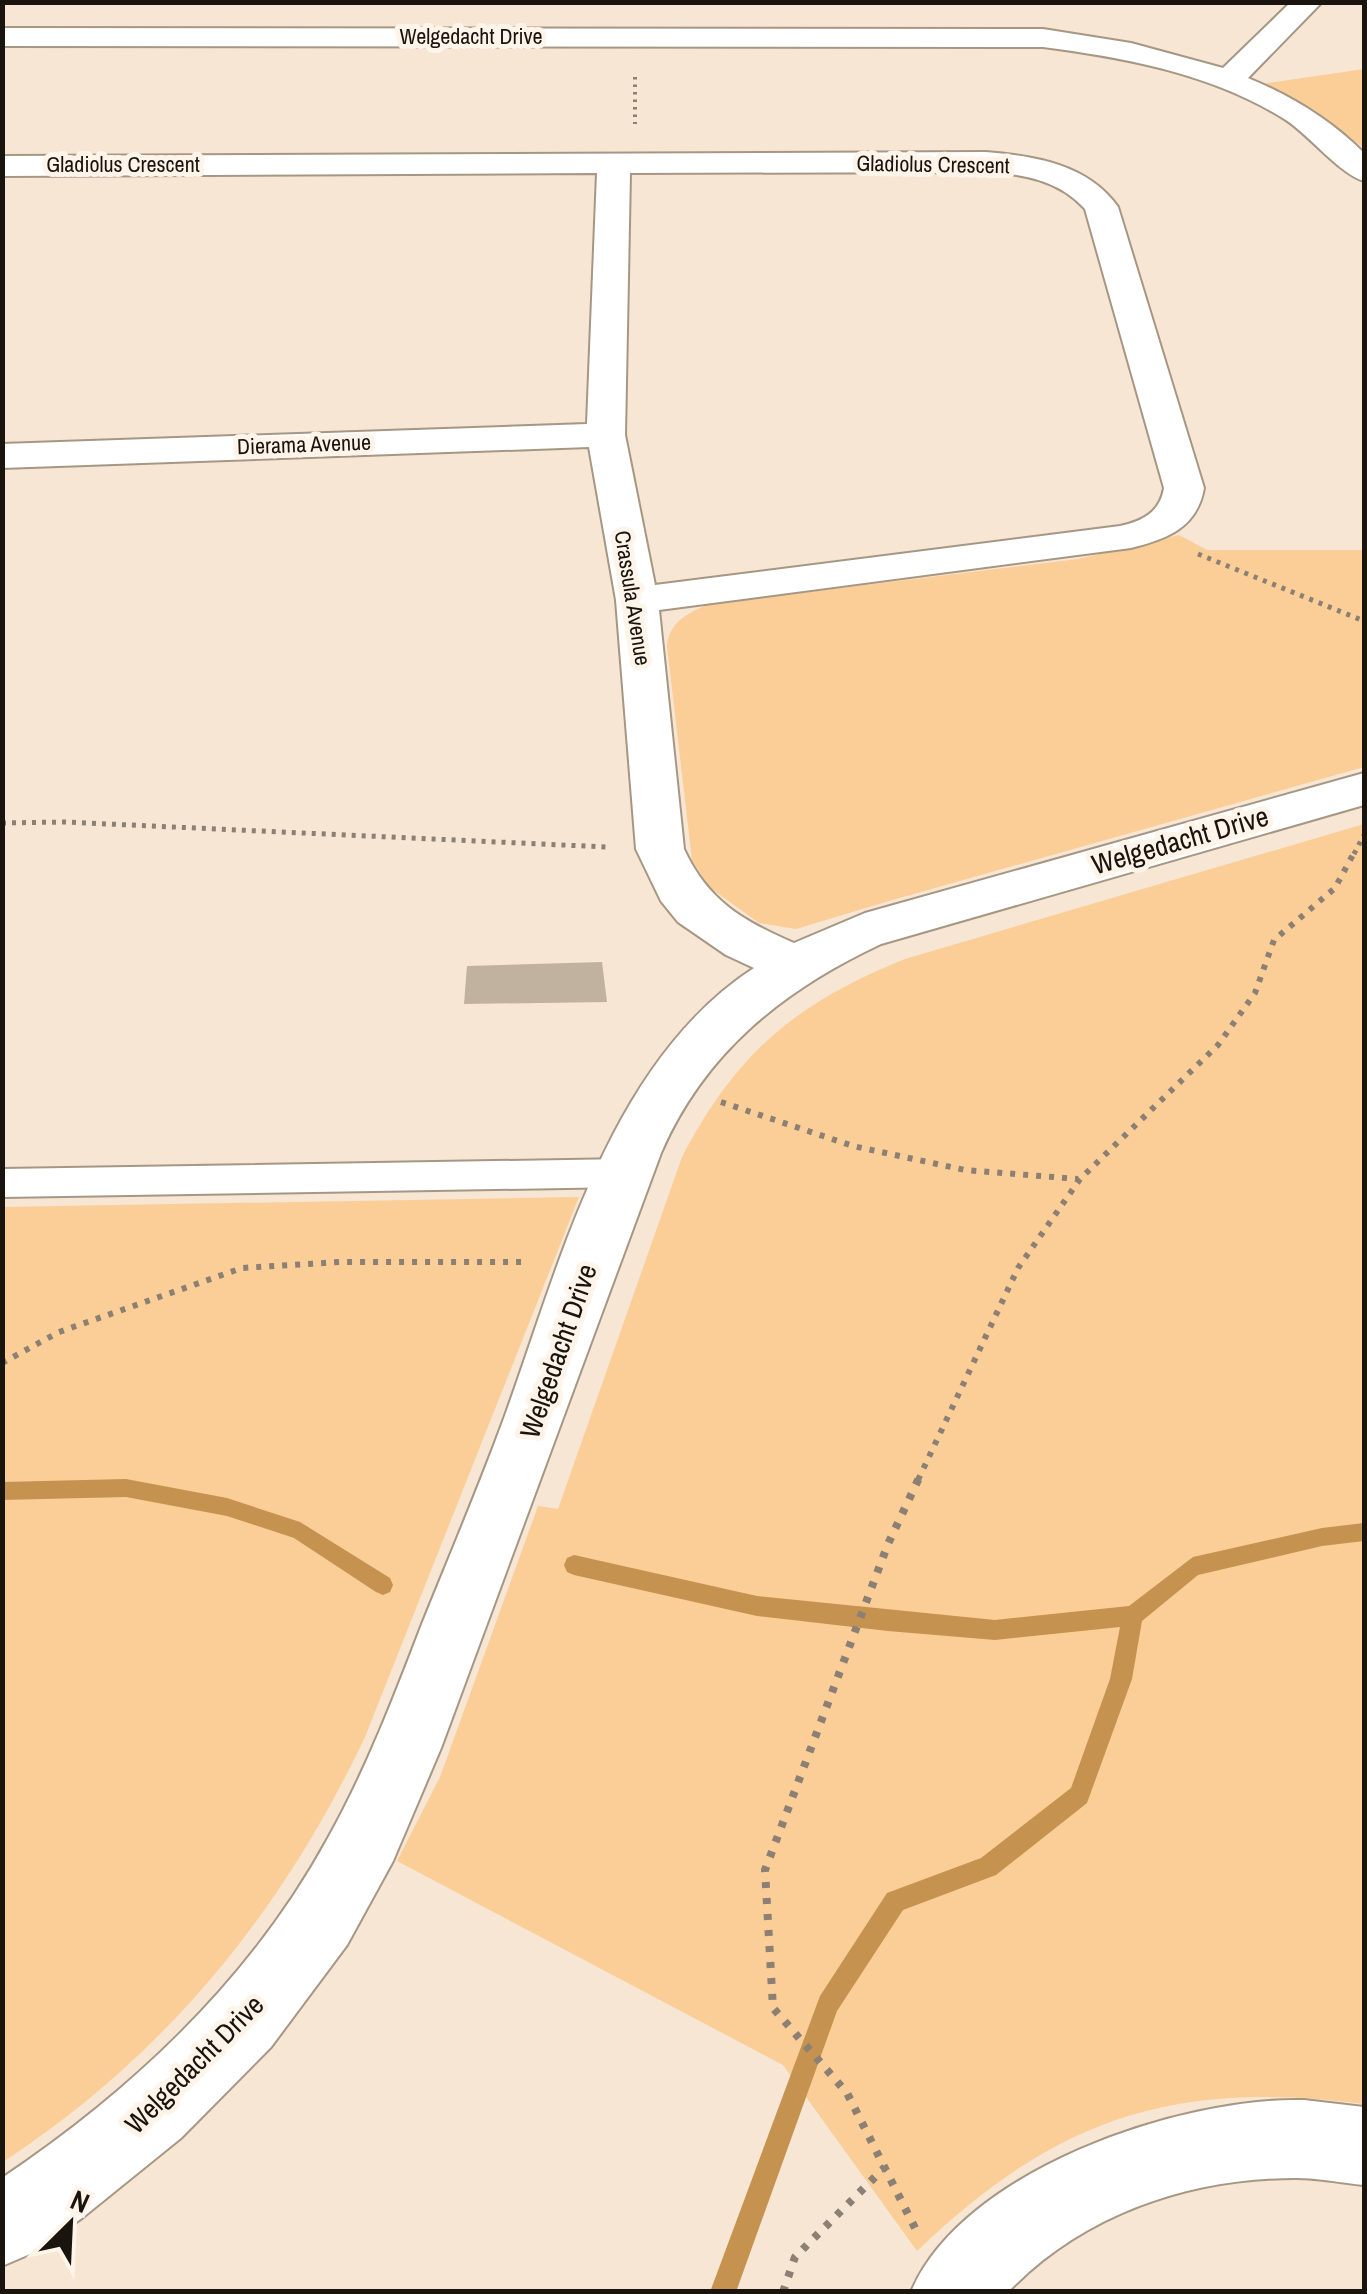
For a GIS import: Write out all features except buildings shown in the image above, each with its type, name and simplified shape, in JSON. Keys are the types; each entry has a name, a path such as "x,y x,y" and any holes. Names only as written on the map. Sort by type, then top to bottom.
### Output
{"street":[{"path":"625,2 629,36"},
{"path":"1224,79 1237,72 1308,2"},
{"name":"Welgedacht Drive","path":"2,37 629,36 938,25 1085,44 1170,61 1224,79 1312,122 1339,142 1364,171"},
{"name":"Crassula Avenue","path":"625,162 606,435 638,600 660,850 678,889 696,908 744,942 794,965"},
{"name":"Gladiolus Crescent","path":"2,166 986,162 1039,169 1082,187 1101,207 1184,488 1178,512 1162,525"},
{"name":"Dierama Avenue","path":"2,456 606,435"},
{"path":"638,600 1120,538 1162,525"},
{"name":"Welgedacht Drive","path":"2,2226 90,2164 196,2069 238,2026 298,1949 350,1870 390,1791 527,1440 588,1262 626,1172 655,1106 708,1035 753,994 794,965 829,946 903,918 1364,789"},
{"path":"936,2265 1023,2228 1072,2195 1142,2164 1218,2145 1295,2139 1364,2146"}],"lane":[{"path":"2,1184 626,1172"}],"path":[{"path":"625,162 629,36"},
{"path":"1162,525 1183,547 1364,621"},
{"path":"2,823 64,822 660,850"},
{"path":"936,2265 847,2093 773,2008 765,1870 888,1544 1018,1268 1080,1179 1218,1045 1255,993 1274,940 1335,888 1364,834"},
{"path":"1351,863 1364,864"},
{"path":"670,1084 853,1146 965,1170 1080,1179"},
{"path":"2,1364 59,1332 242,1268 340,1262 588,1262"},
{"path":"783,2292 795,2257 885,2167"}],"shaded area":[{"path":"1364,69 1364,148 1314,110 1262,84"},
{"path":"1179,535 1207,550 1364,550 1364,767 796,929 759,923 709,887 692,860 667,646 681,619 710,604 1078,559"},
{"path":"1364,824 1364,2104 1233,2098 1175,2104 1121,2118 1069,2139 1018,2168 968,2205 917,2251 783,2065 397,1861 440,1777 538,1506 558,1509 682,1157 703,1120 748,1060 801,1013 905,959"},
{"path":"579,1197 365,1737 296,1862 214,1975 167,2027 117,2075 3,2162 3,1207"}],"waterway":[{"path":"2,1491 126,1488 227,1507 300,1531 383,1585"},
{"path":"1133,1616 1193,1567 1322,1537 1364,1532"},
{"path":"574,1565 757,1606 888,1621 995,1630 1133,1616"},
{"path":"723,2292 828,2004 895,1901 988,1867 1079,1795 1121,1679 1133,1616"}]}
